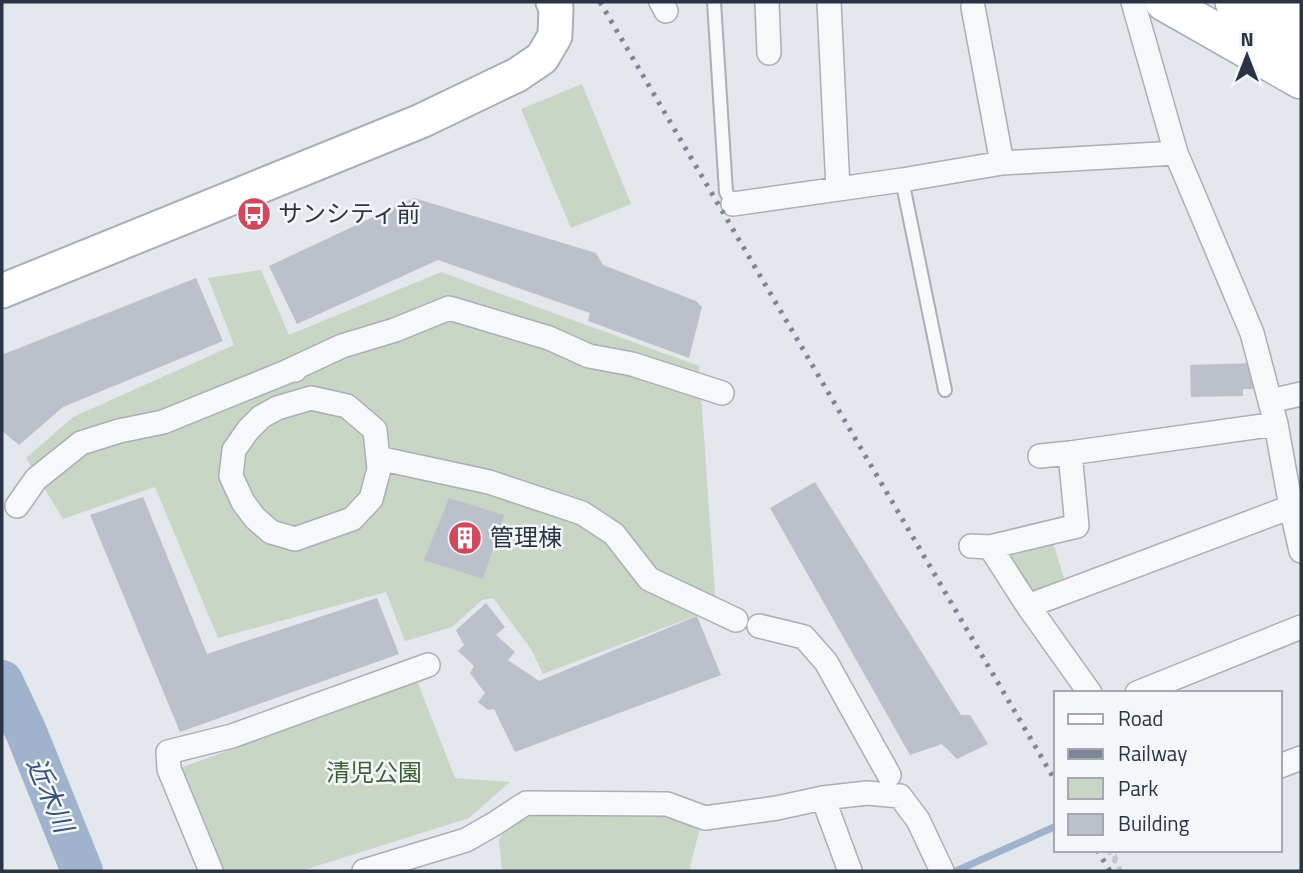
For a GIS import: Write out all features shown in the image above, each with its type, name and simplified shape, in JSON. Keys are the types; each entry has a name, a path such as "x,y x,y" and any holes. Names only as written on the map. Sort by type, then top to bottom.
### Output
{"main road":[{"path":"1164,2 1301,80"},
{"path":"1234,2 1301,40"}],"street":[{"path":"2,291 421,121 517,75 542,58 555,36 556,8 553,2"},
{"path":"767,2 769,53"},
{"path":"829,2 838,189"},
{"path":"1133,2 1176,153 1252,333 1276,424 1301,551"},
{"path":"1275,2 1301,17"},
{"path":"973,7 1002,163"},
{"path":"733,204 1002,163 1176,153"},
{"path":"284,373 342,346 395,330 449,308 549,338 589,356 632,364 722,393"},
{"path":"17,506 36,479 80,443 163,422 295,369 306,400"},
{"path":"1270,401 1301,394"},
{"path":"311,398 347,406 375,430 378,458 379,469 371,499 352,519 295,539 271,532 256,518 243,502 231,476 234,450 261,417 276,408 311,398"},
{"path":"1040,456 1276,424"},
{"path":"1070,453 1077,526 981,546 1089,691"},
{"path":"378,458 489,482 582,513 614,534 649,579 736,620"},
{"path":"1028,606 1291,507"},
{"path":"759,626 804,638 827,662 889,775"},
{"path":"1142,691 1301,627"},
{"path":"211,871 169,769 168,752 232,736 428,665"},
{"path":"1282,765 1301,758"},
{"path":"373,870 466,839 526,803 667,804 705,818 867,793 900,796 918,820 942,871"},
{"path":"823,798 850,871"}],"lane":[{"path":"715,2 726,192 733,204"},
{"path":"902,180 945,390"}],"path":[{"path":"1109,852 1121,871"},
{"path":"1114,859 1119,856 1117,852"}],"green space":[{"path":"582,84 631,204 571,228 521,109"},
{"path":"261,270 289,335 441,272 699,366 716,608 543,674 531,649 493,598 482,600 452,627 405,641 386,592 218,638 155,487 63,519 26,458 73,417 234,345 208,278"},
{"path":"1052,540 1064,578 1032,592 1009,557 1015,550"},
{"name":"清児公園","path":"417,681 455,778 510,782 469,818 301,871 217,871 175,770"},
{"path":"529,810 667,812 700,828 690,866 692,871 502,871 499,840 509,825"}],"building":[{"path":"414,198 596,253 603,265 696,301 702,307 689,358 588,321 590,313 438,260 297,324 269,266"},
{"path":"196,278 223,341 63,407 19,445 2,431 2,353"},
{"path":"1253,363 1254,389 1243,389 1243,396 1191,397 1190,365"},
{"path":"815,482 961,715 970,715 988,744 957,759 942,744 910,755 770,508"},
{"path":"143,497 207,654 377,598 399,654 180,732 90,515"},
{"name":"管理棟","path":"449,498 504,515 483,579 424,560"},
{"path":"486,603 505,627 496,635 515,652 508,660 539,681 697,616 721,675 515,752 494,709 488,710 478,702 485,693 470,673 474,666 458,651 464,645 456,630"}],"waterway":[{"name":"近木川","path":"2,681 26,732 82,871"},
{"path":"956,871 1054,827"}],"railway":[{"path":"600,2 1054,779"},
{"path":"1098,852 1110,871"}],"place":[{"name":"サンシティ前","path":"254,214"},
{"name":"管理棟","path":"465,538"}]}
